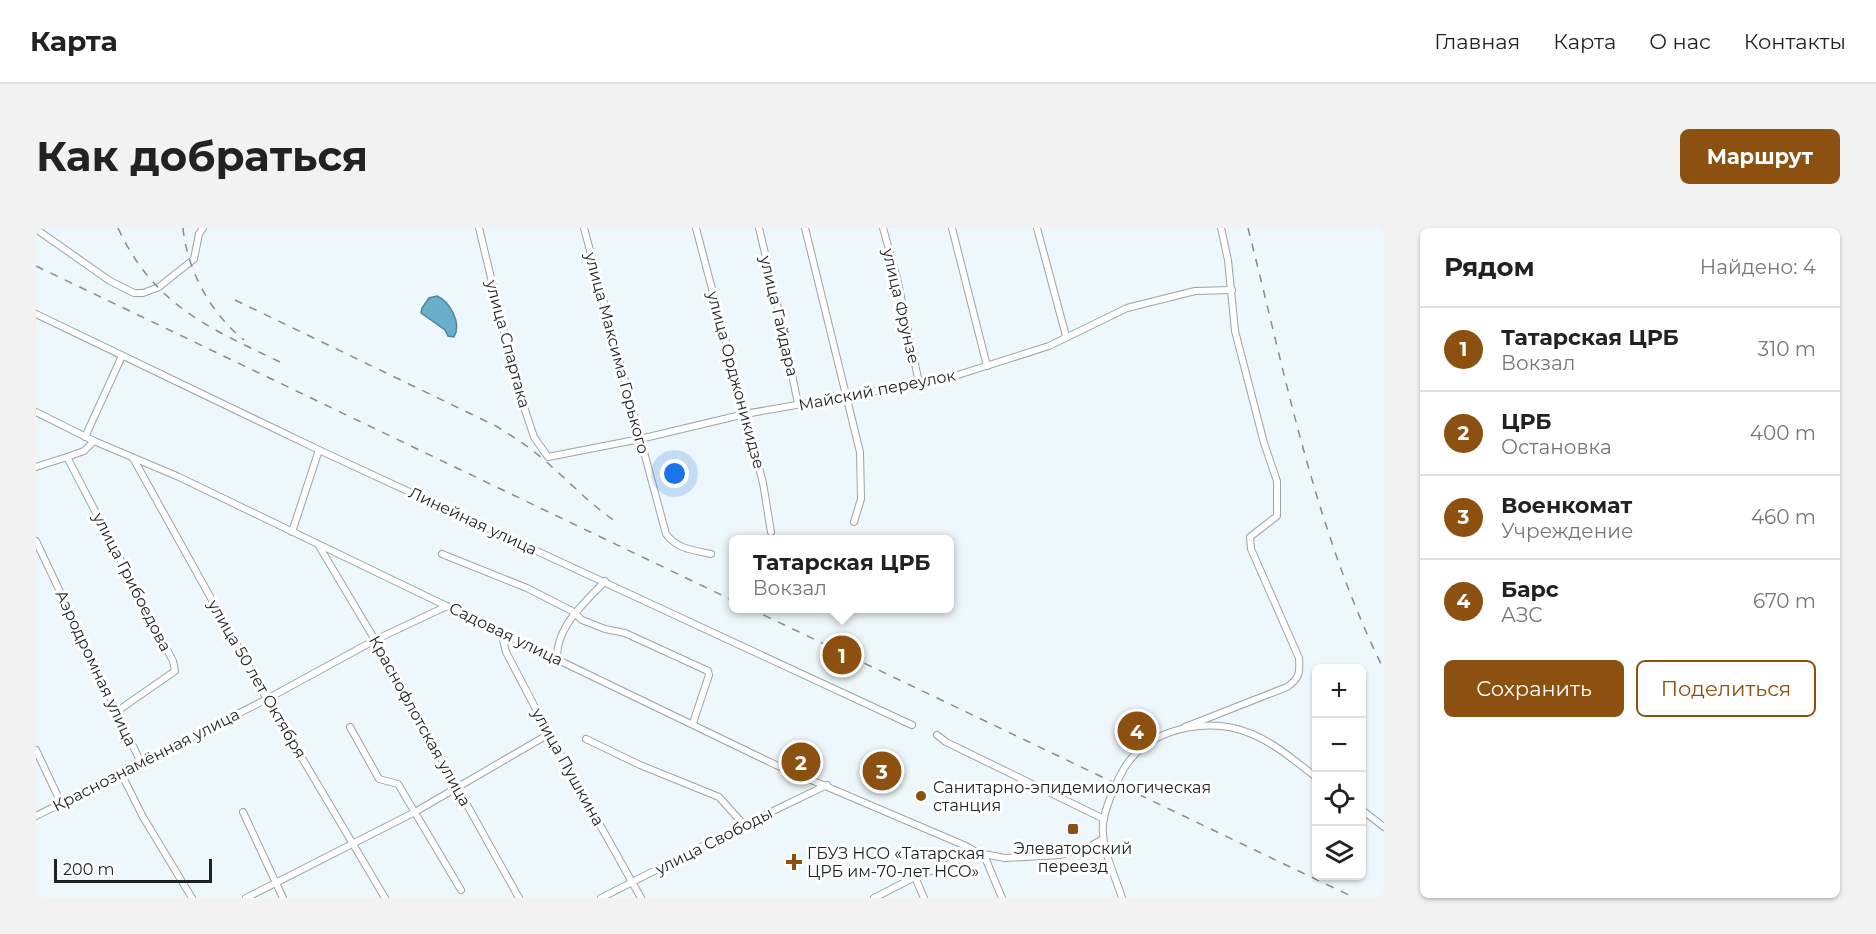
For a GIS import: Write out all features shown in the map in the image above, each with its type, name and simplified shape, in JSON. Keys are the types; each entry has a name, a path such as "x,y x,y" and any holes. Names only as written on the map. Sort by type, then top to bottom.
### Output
{"street":[{"path":"36,229 110,281 134,293 143,293 159,287 194,259 199,234 203,228"},
{"name":"улица Спартака","path":"479,228 517,386 534,437 548,457"},
{"name":"улица Максима Горького","path":"584,228 666,534 671,541 682,547 711,554"},
{"name":"улица Орджоникидзе","path":"696,228 763,483 771,532"},
{"name":"улица Гайдара","path":"759,228 798,404"},
{"path":"805,228 860,452 861,499 854,522"},
{"name":"улица Фрунзе","path":"884,228 919,383"},
{"path":"952,228 987,366"},
{"path":"1037,228 1066,336"},
{"path":"1122,898 1103,839 1104,819 1126,765 1138,751 1161,737 1287,687 1296,681 1300,673 1299,658 1251,549 1250,537 1277,516 1277,481 1264,443 1235,331 1232,290 1221,228"},
{"name":"Майский переулок","path":"548,457 640,439 745,414 945,379 1049,346 1127,308 1195,291 1232,290"},
{"name":"Линейная улица","path":"36,314 319,450 912,725"},
{"path":"85,436 122,356"},
{"name":"Садовая улица","path":"36,412 94,441 179,477 776,765 827,785 981,854"},
{"path":"36,467 84,451 94,441"},
{"path":"292,532 319,450"},
{"name":"улица Грибоедова","path":"67,457 173,661 175,671 116,712"},
{"name":"улица 50 лет Октября","path":"133,457 267,699 385,898"},
{"name":"Аэродромная улица","path":"36,541 141,763"},
{"name":"Краснофлотская улица","path":"319,545 375,640 519,898"},
{"path":"442,554 527,588 582,620 604,629 625,633 708,671 709,675 693,723"},
{"path":"557,659 560,636 575,614 604,581"},
{"name":"Краснознамённая улица","path":"36,816 267,699 375,640 447,606"},
{"name":"улица Пушкина","path":"501,632 506,652 549,734 641,898"},
{"path":"1185,727 1214,726 1250,733 1268,742 1312,773"},
{"path":"350,727 379,779 398,784 461,890"},
{"path":"246,898 415,812 549,734"},
{"path":"937,735 946,742 1104,819"},
{"path":"586,739 640,765 719,797 744,825"},
{"path":"36,750 61,803"},
{"name":"Аэродромная улица","path":"121,773 143,817 192,898"},
{"name":"улица Свободы","path":"601,898 827,785"},
{"path":"243,812 283,898"},
{"path":"1366,813 1384,827"},
{"path":"874,898 915,877 981,854 1016,858 1060,855 1087,848 1103,839"},
{"path":"981,854 1002,898"},
{"path":"915,877 924,898"}],"water":[{"path":"437,296 446,303 456,319 454,337 448,336 445,330 421,313 429,298"}],"railway":[{"path":"118,228 132,254 148,276 185,311 206,325 280,362"},
{"path":"183,228 190,260 203,290 221,317 244,340"},
{"path":"1248,228 1304,453 1339,563 1384,670"},
{"path":"36,266 729,599"},
{"path":"235,300 496,426 537,454 618,523"},
{"path":"759,613 1355,898"}],"place":[{"name":"Татарская ЦРБ","path":"842,655"},
{"name":"Барс","path":"1137,731"},
{"name":"ЦРБ","path":"801,762"},
{"name":"Военкомат","path":"882,771"},
{"name":"Санитарно-эпидемиологическая станция","path":"921,796"},
{"name":"Элеваторский переезд","path":"1073,829"},
{"name":"ГБУЗ НСО «Татарская ЦРБ им-70-лет НСО»","path":"794,862"}]}
